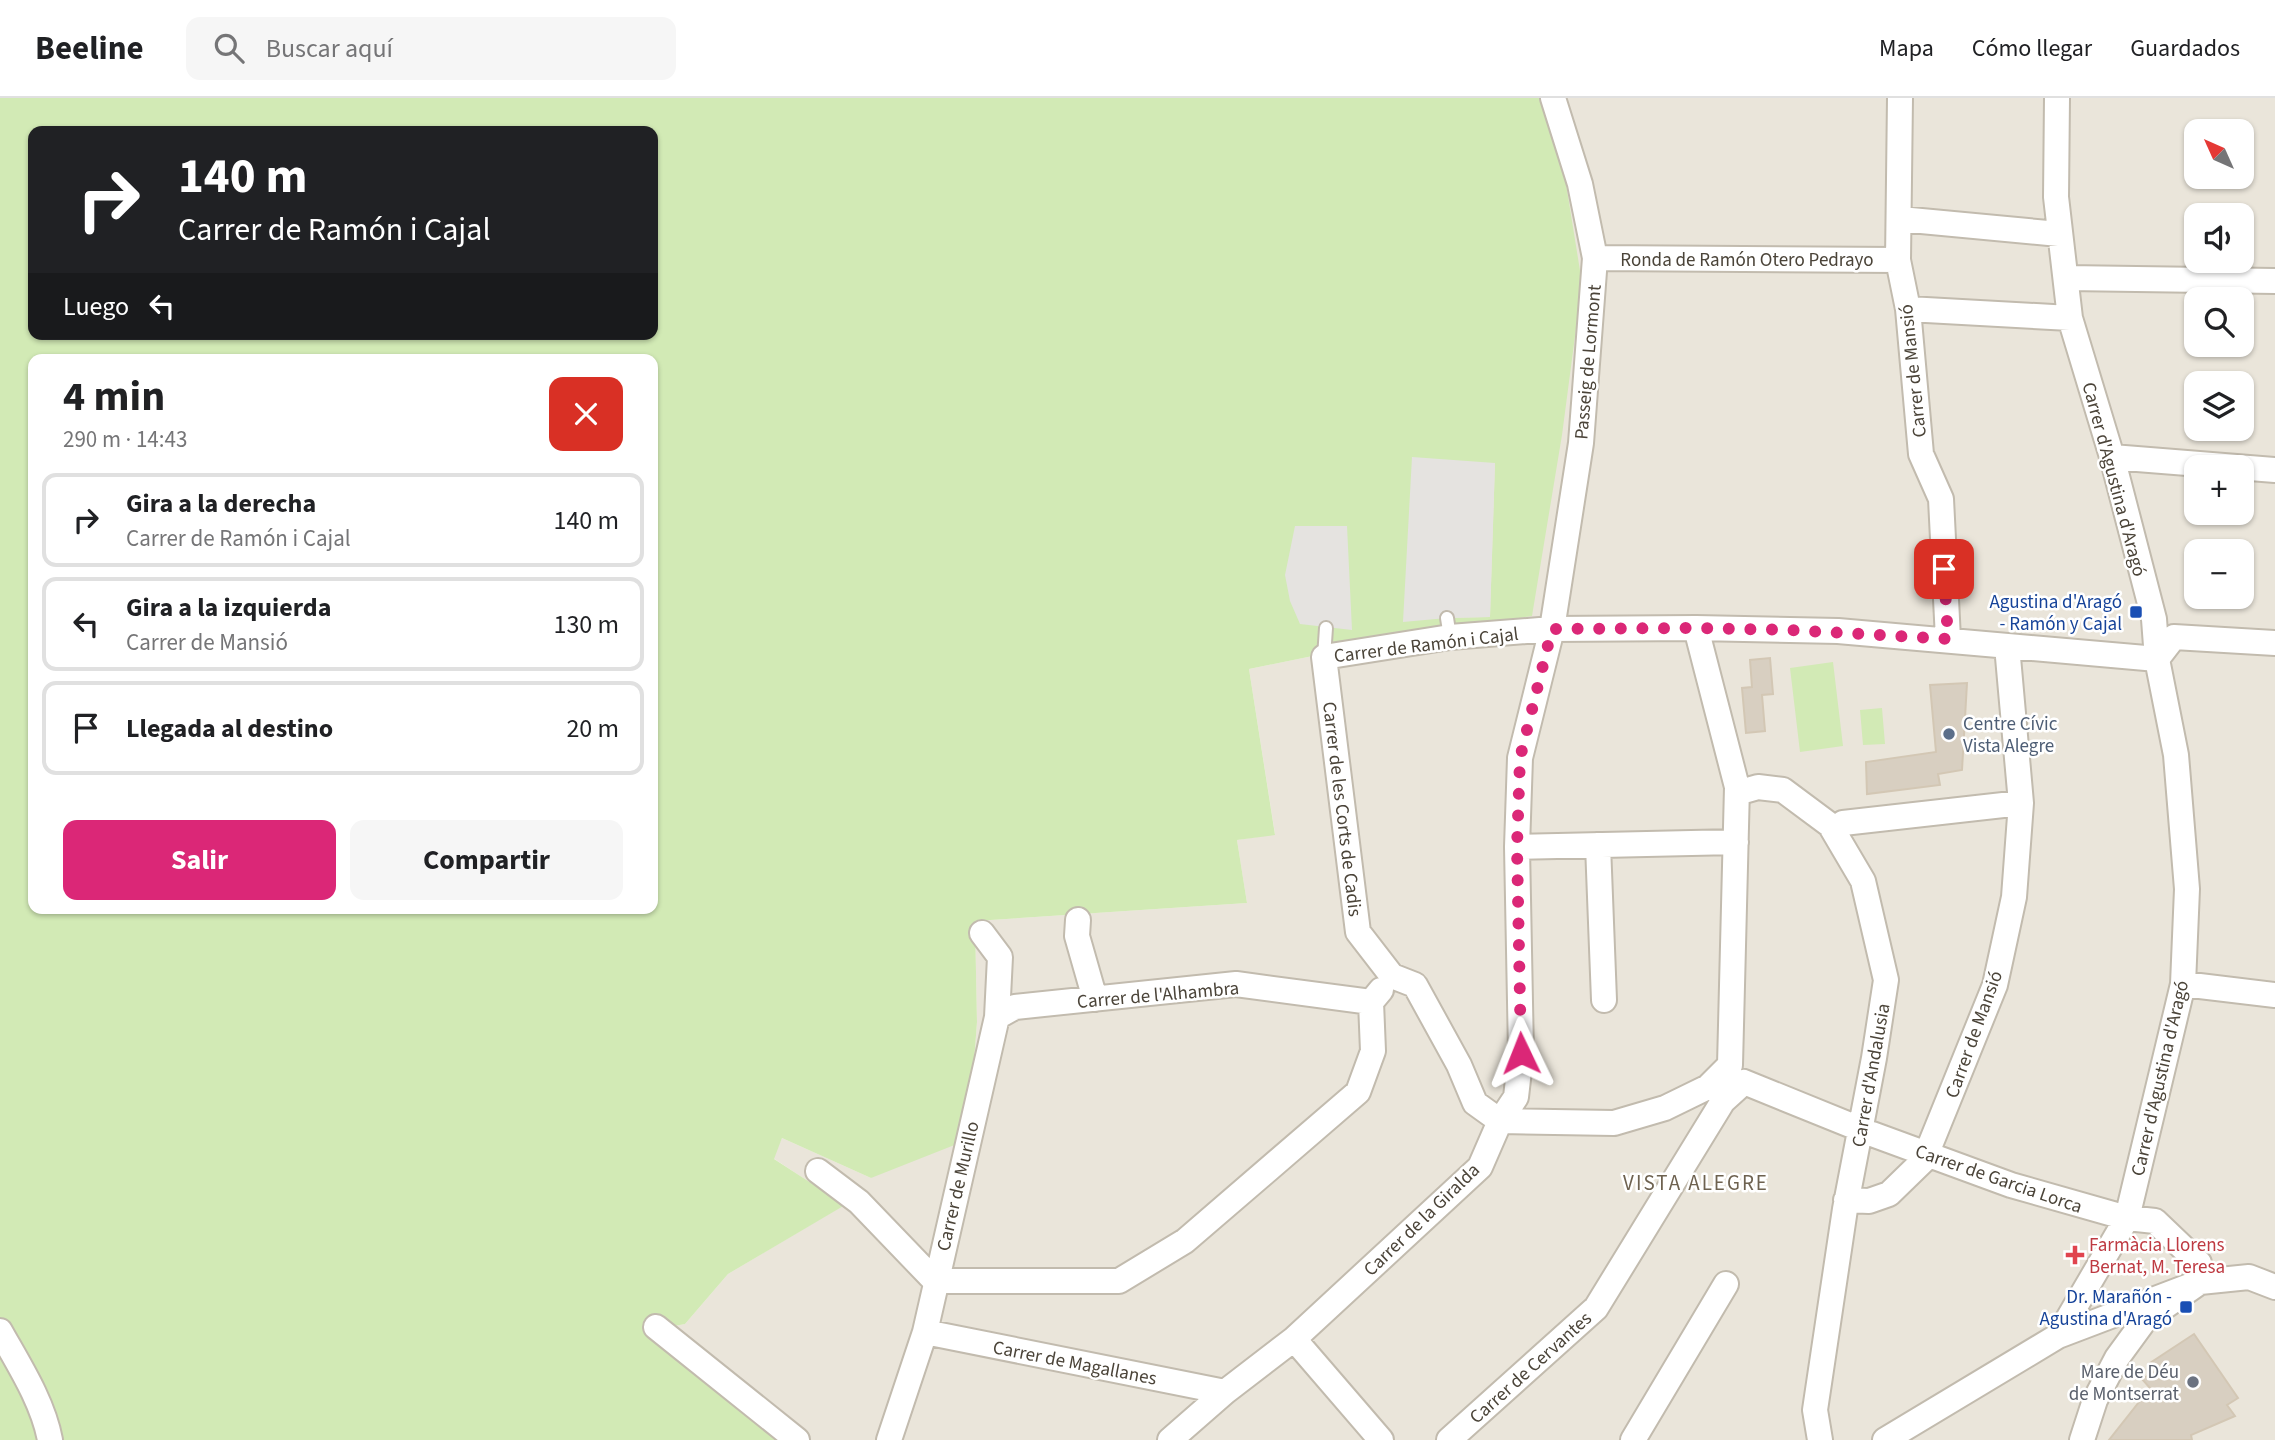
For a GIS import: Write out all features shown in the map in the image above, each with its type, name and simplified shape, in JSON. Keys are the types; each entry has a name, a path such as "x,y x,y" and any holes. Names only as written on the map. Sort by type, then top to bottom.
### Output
{"street":[{"name":"Passeig de Lormont","path":"1552,629 1581,443 1595,258 1580,184 1553,98"},
{"name":"Carrer de Mansió","path":"1900,98 1898,260 1908,309 1921,454 1941,499 1948,639"},
{"name":"Carrer d'Agustina d'Aragó","path":"2057,98 2056,197 2070,318 2112,457 2154,619 2157,659 2176,755 2187,889 2183,984 2127,1218 2058,1336"},
{"path":"1900,219 2059,234"},
{"name":"Ronda de Ramón Otero Pedrayo","path":"1595,258 1898,260"},
{"path":"2067,278 2275,281"},
{"path":"1908,309 2070,318"},
{"path":"2112,457 2275,470"},
{"name":"Carrer de Ramón i Cajal","path":"1324,657 1449,627 1838,631 2157,659"},
{"path":"1500,1121 1614,1123 1665,1108 1737,1073 1737,793 1696,628"},
{"name":"Carrer de la Giralda","path":"1170,1440 1225,1392 1294,1339 1480,1167 1500,1121 1516,1097 1521,1053 1517,847 1520,758 1552,629"},
{"path":"2157,659 2174,637 2275,643"},
{"name":"Carrer de Mansió","path":"1846,1200 1868,1201 1889,1194 1924,1160 1995,985 2014,897 2021,803 2007,646"},
{"name":"Carrer de les Corts de Cadis","path":"1324,657 1358,932 1392,976 1415,985 1459,1065 1475,1103 1500,1121"},
{"name":"Carrer d'Andalusia","path":"1737,793 1758,787 1783,790 1830,825 1863,881 1886,980 1866,1131 1846,1200 1815,1410 1820,1440"},
{"path":"1843,823 2021,803"},
{"path":"1517,847 1736,842"},
{"path":"1598,845 1604,1000"},
{"path":"1078,920 1077,936 1095,999"},
{"name":"Carrer de Murillo","path":"889,1440 925,1332 997,1017 1000,957 982,933"},
{"path":"818,1171 859,1202 935,1281 1119,1281 1185,1241 1358,1092 1373,1051 1371,1002 1392,976"},
{"path":"2183,984 2275,995"},
{"name":"Carrer de l'Alhambra","path":"997,1017 1015,1007 1236,985 1371,1002"},
{"name":"Carrer de Garcia Lorca","path":"1737,1073 1866,1131 2011,1185 2127,1218"},
{"name":"Carrer de Cervantes","path":"1449,1440 1596,1308 1723,1101 1737,1073"},
{"path":"2127,1218 2155,1221 2199,1263 2200,1282"},
{"path":"2082,1440 2095,1400 2118,1358 2144,1321 2200,1282 2249,1277 2275,1287"},
{"path":"2090,1281 2117,1314"},
{"name":"Carrer d'Agustina d'Aragó","path":"1885,1440 2058,1336 2200,1282"},
{"path":"1633,1440 1726,1284"},
{"path":"656,1327 797,1440"},
{"path":"0,1331 48,1427 50,1440"},
{"name":"Carrer de Magallanes","path":"925,1332 1225,1392"},
{"path":"1294,1339 1381,1440"}],"lane":[{"path":"1324,657 1326,628"}],"shaded area":[{"path":"1541,98 2275,98 2275,1440 782,1440 642,1332 685,1324 728,1274 844,1205 773,1158 782,1138 871,1178 973,1075 977,1022 975,921 1247,903 1237,840 1275,834 1249,669 1396,639 1562,159"},
{"path":"1412,457 1495,463 1490,617 1403,622"},
{"path":"1295,526 1347,526 1352,630 1300,624 1290,601 1285,575"}],"green space":[{"path":"0,98 1541,98 1562,159 1582,283 1562,435 1532,616 1396,639 1249,669 1275,835 1237,840 1247,903 975,921 977,1022 973,1075 957,1144 871,1178 782,1138 774,1159 845,1205 728,1274 685,1324 643,1332 782,1440 0,1440","holes":["1495,463 1490,617 1447,618"]},
{"path":"1833,662 1843,746 1800,752 1790,668"},
{"path":"1882,708 1885,744 1863,745 1860,710"}],"building":[{"path":"1770,658 1773,694 1762,695 1765,731 1746,733 1742,688 1752,687 1750,660"},
{"name":"Centre Cívic Vista Alegre","path":"1967,683 1962,770 1938,774 1940,785 1867,794 1866,762 1936,752 1930,685"},
{"name":"Mare de Déu de Montserrat","path":"2194,1334 2238,1398 2227,1405 2235,1416 2191,1435 2192,1440 2109,1440 2150,1388 2142,1379 2156,1371 2150,1363"}],"place":[{"name":"Agustina d'Aragó - Ramón y Cajal","path":"2136,612"},
{"name":"Centre Cívic Vista Alegre","path":"1949,734"},
{"name":"Farmàcia Llorens Bernat, M. Teresa","path":"2075,1255"},
{"name":"Dr. Marañón - Agustina d'Aragó","path":"2186,1307"},
{"name":"Mare de Déu de Montserrat","path":"2193,1382"}],"district":[{"name":"VISTA ALEGRE","path":"1696,1183"}],"route":[{"path":"1521,1053 1517,948 1520,758 1552,629 1838,631 1948,639 1944,569"}]}
